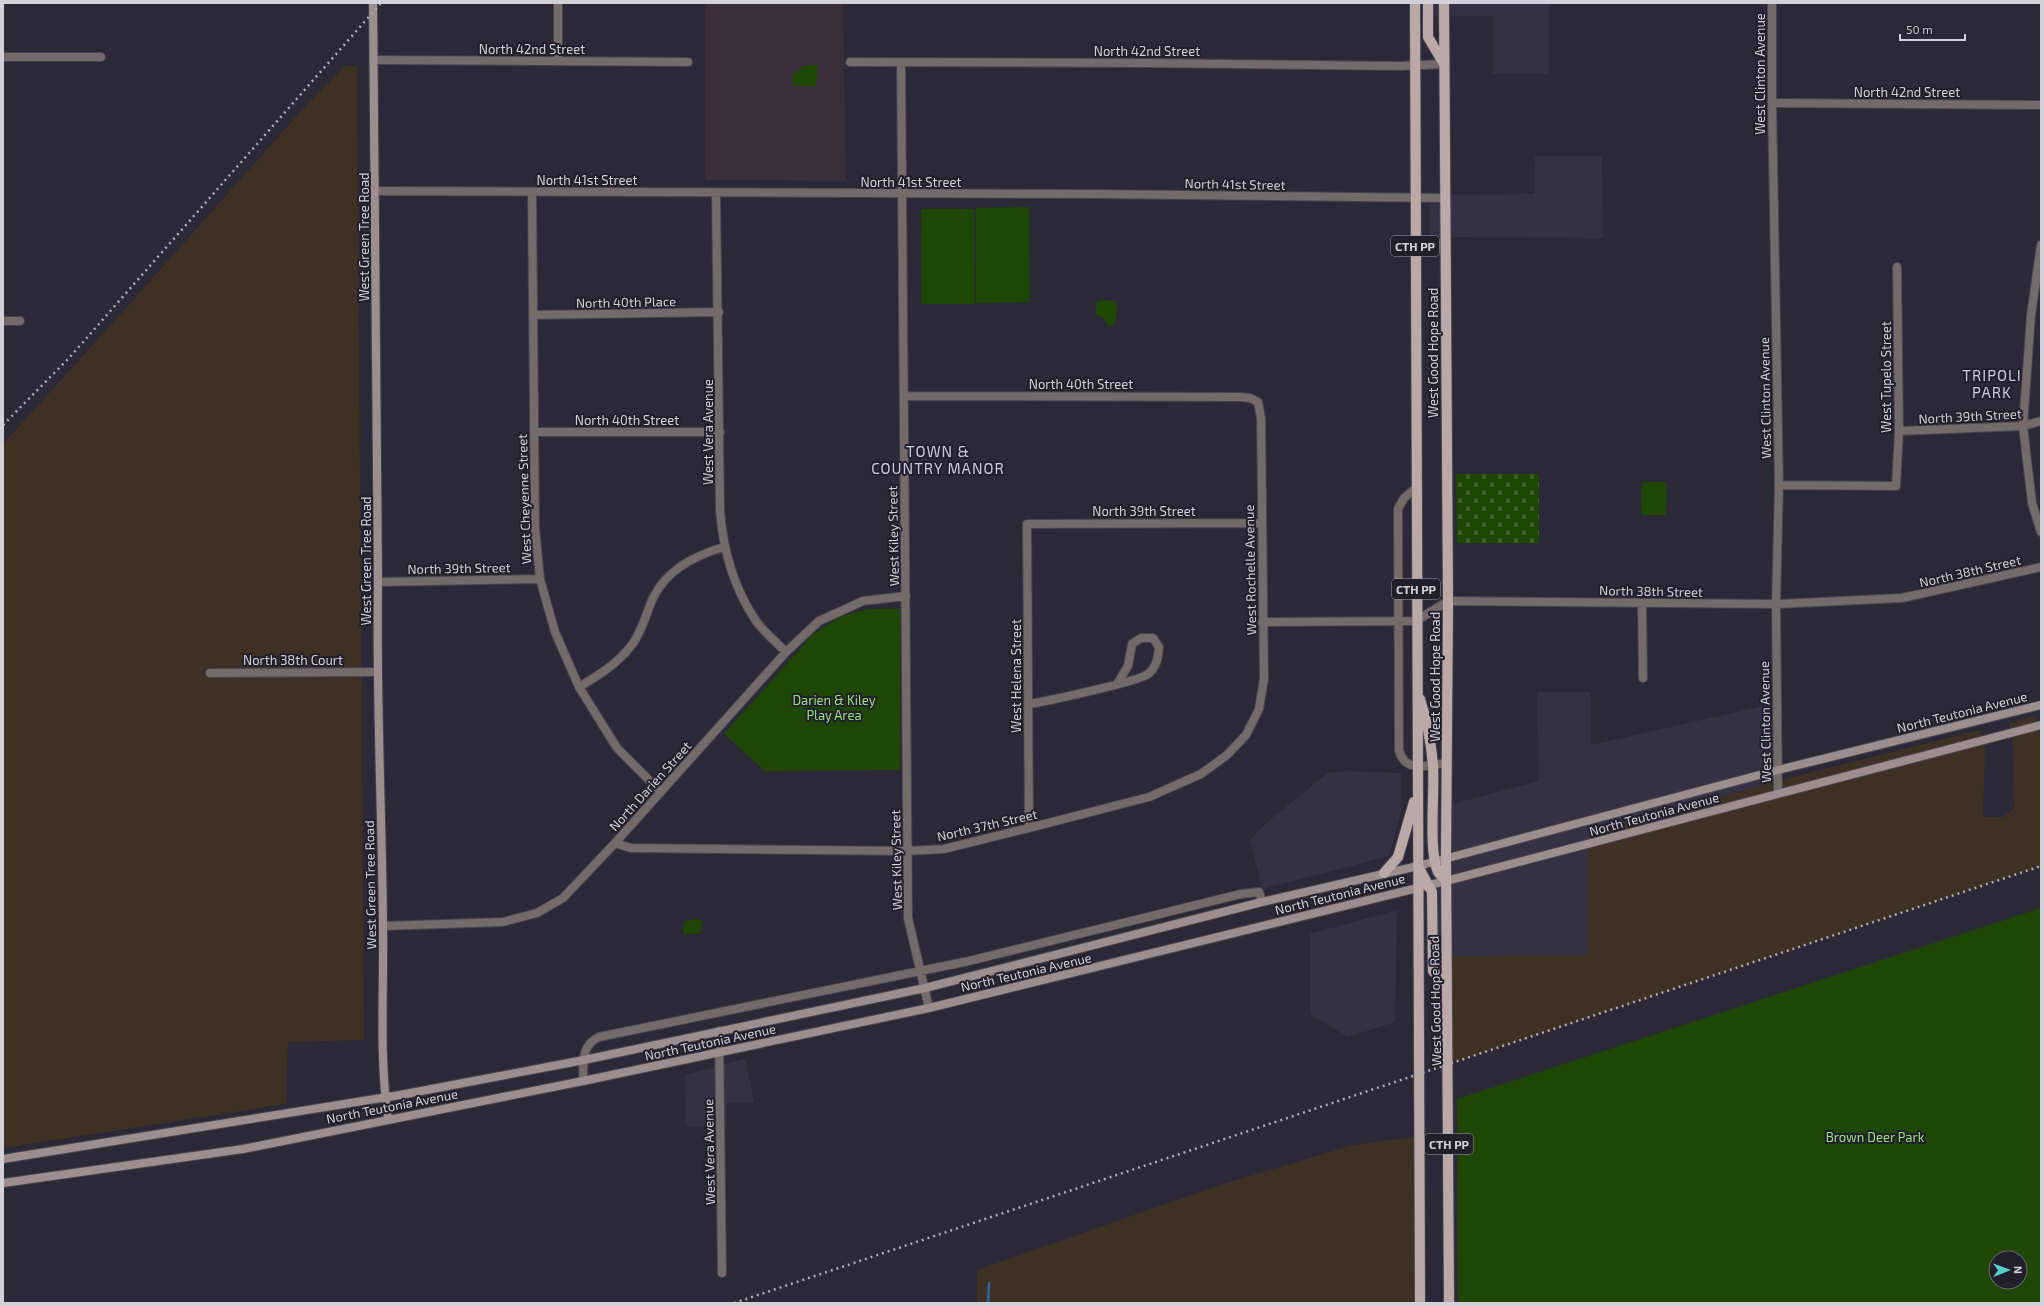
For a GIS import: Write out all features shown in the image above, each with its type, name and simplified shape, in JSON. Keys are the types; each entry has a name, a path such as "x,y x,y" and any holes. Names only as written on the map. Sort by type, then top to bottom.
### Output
{"main road":[{"name":"West Green Tree Road","path":"374,3 378,582 377,672 384,926 383,1070 388,1119"},
{"name":"West Good Hope Road","path":"1415,3 1414,198 1420,1303"},
{"path":"1428,3 1428,37 1444,64"},
{"name":"West Good Hope Road","path":"1444,3 1448,601 1446,881 1449,1303"},
{"path":"1417,690 1428,721 1433,765 1433,842 1435,860 1438,872 1446,881"},
{"name":"North Teutonia Avenue","path":"3,1160 385,1098 584,1060 925,988 1262,902 1418,866 1446,857 1778,770 2041,705"},
{"name":"North Teutonia Avenue","path":"3,1183 243,1149 720,1053 929,1008 1446,881 2041,725"},
{"path":"1384,874 1398,857 1418,790"},
{"path":"1418,866 1429,885 1433,900 1434,971 1447,986"}],"street":[{"path":"558,3 558,60"},
{"name":"West Clinton Avenue","path":"1772,3 1772,103 1779,485 1776,604 1778,793"},
{"path":"3,57 100,57"},
{"name":"North 42nd Street","path":"375,60 688,62"},
{"name":"North 42nd Street","path":"850,62 1197,63 1400,66 1414,64 1444,64"},
{"name":"West Kiley Street","path":"901,63 908,918 929,1008"},
{"name":"North 42nd Street","path":"1772,103 2041,105"},
{"name":"North 41st Street","path":"376,191 1445,198"},
{"name":"West Cheyenne Street","path":"532,192 535,528 540,579 555,632 579,687 617,748 661,792"},
{"name":"West Vera Avenue","path":"716,193 719,312 720,510 724,547 741,595 757,621 786,652"},
{"path":"2041,244 2031,315 2023,426 2032,503 2041,532"},
{"name":"West Tupelo Street","path":"1779,485 1896,486 1899,431 1897,268"},
{"name":"North 40th Place","path":"533,315 719,312"},
{"path":"3,321 20,321"},
{"name":"North 40th Street","path":"904,396 1240,397 1250,398 1258,402"},
{"name":"West Rochelle Avenue","path":"1246,735 1259,709 1264,679 1262,622 1261,418 1258,402"},
{"name":"North 39th Street","path":"1899,431 2023,426 2041,421"},
{"name":"North 40th Street","path":"534,432 720,432"},
{"path":"1416,488 1404,498 1398,509 1399,750 1405,763 1417,767 1447,763"},
{"name":"North 39th Street","path":"1027,524 1261,523"},
{"name":"West Helena Street","path":"1027,524 1029,828"},
{"path":"579,687 612,667 632,645 644,622 654,596 666,578 689,560 724,547"},
{"name":"North 38th Street","path":"1448,601 1776,604 1902,598 2041,567"},
{"name":"North 39th Street","path":"378,582 540,579"},
{"name":"North Darien Street","path":"384,926 503,922 537,913 563,898 615,843 786,652 820,621 863,601 906,596"},
{"path":"1262,622 1416,621 1448,601"},
{"path":"1642,603 1643,678"},
{"path":"1028,704 1117,684 1147,675 1158,661 1159,647 1153,638 1141,638 1132,644 1128,666 1117,684"},
{"name":"North 38th Court","path":"210,673 377,672"},
{"name":"North 37th Street","path":"615,843 631,848 907,851 944,849 1149,797 1199,775 1226,755 1246,735"},
{"name":"North Teutonia Avenue","path":"584,1060 586,1049 591,1041 599,1037 969,962 1241,894 1259,892 1262,902"},
{"name":"West Vera Avenue","path":"719,1031 722,1272"},
{"path":"583,1081 584,1060"}],"shaded area":[{"path":"705,3 843,3 846,181 705,180"},
{"path":"1428,3 1549,3 1549,74 1493,74 1493,16 1429,16"},
{"path":"345,66 357,66 364,1040 288,1042 286,1104 3,1148 3,444 310,101"},
{"path":"1535,156 1602,156 1603,238 1430,237 1429,195 1534,194"},
{"path":"1537,692 1590,692 1591,745 1777,703 1778,781 1588,833 1588,955 1434,956 1433,809 1539,781"},
{"path":"2036,716 2040,735 2041,866 1435,1069 1434,956 1588,955 1588,833 1778,781 1980,730 1985,749 1983,817 2003,817 2014,809 2013,742 2009,723"},
{"path":"1348,771 1401,773 1401,813 1389,856 1262,889 1250,840 1266,823 1328,773"},
{"path":"1397,910 1395,1022 1348,1037 1310,1014 1310,934"},
{"path":"745,1059 754,1102 727,1103 727,1126 686,1126 685,1075"},
{"path":"1420,1136 1420,1303 977,1303 977,1270 1220,1185 1353,1145"}],"green space":[{"path":"806,65 818,65 816,86 793,86 793,74"},
{"path":"1029,207 1030,302 976,303 976,208"},
{"path":"921,209 974,209 975,304 922,304"},
{"path":"1100,300 1116,301 1117,310 1115,325 1109,327 1103,318 1096,315 1096,303"},
{"path":"1456,474 1539,474 1539,543 1457,543"},
{"path":"1642,482 1667,482 1666,515 1641,515"},
{"name":"Darien & Kiley Play Area","path":"868,609 900,609 900,770 765,771 724,734 813,634 840,617"},
{"name":"Brown Deer Park","path":"2041,908 2041,1303 1458,1303 1457,1099"},
{"path":"696,919 703,921 700,933 684,935 683,928 685,921"}],"waterway":[{"path":"988,1303 989,1283"}],"railway":[{"path":"3,425 69,358 381,3"},
{"path":"734,1303 2041,866"}],"district":[{"name":"TRIPOLI PARK","path":"1992,384"},
{"name":"TOWN & COUNTRY MANOR","path":"938,460"}]}
